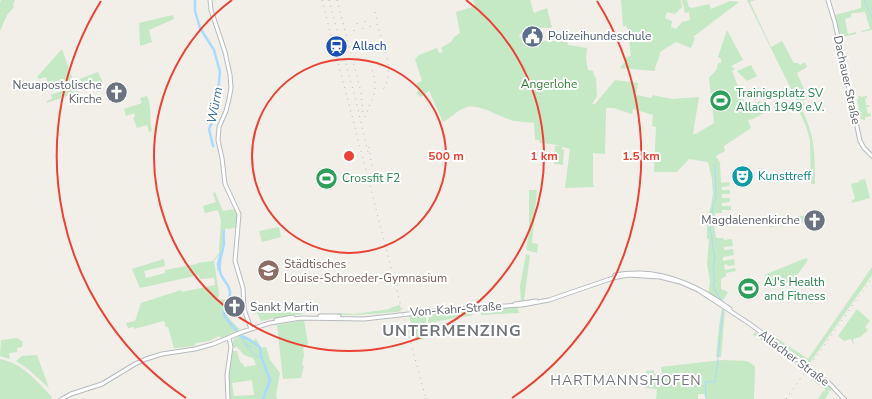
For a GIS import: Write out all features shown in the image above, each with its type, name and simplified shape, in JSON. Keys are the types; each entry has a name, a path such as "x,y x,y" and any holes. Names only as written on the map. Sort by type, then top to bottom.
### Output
{"main road":[{"path":"210,0 212,16 227,57 230,76 231,88 229,99 226,111 219,127 218,140 225,184 239,214 235,261 243,286 244,309 251,328"},
{"name":"Dachauer Straße","path":"828,0 835,23 860,141 864,148 872,156"},
{"name":"Von-Kahr-Straße","path":"62,399 71,394 102,384 135,364 151,357 168,352 199,348 229,338 251,328 270,323 294,319 364,319 453,309 528,305 554,299 620,275"},
{"name":"Allacher Straße","path":"620,275 654,276 680,282 698,290 742,319 813,371 833,387 844,399"},
{"path":"228,399 227,375 232,347 229,338"}],"green space":[{"path":"1,0 15,0 13,4 14,7 7,15 0,31 0,3"},
{"name":"Angerlohe","path":"473,0 530,0 534,13 547,8 552,28 531,29 519,36 526,40 567,41 568,45 587,48 586,59 588,70 593,71 596,78 597,96 592,104 595,104 615,80 638,83 636,95 652,98 652,95 672,99 699,97 693,134 696,134 714,123 709,78 717,69 718,63 721,63 721,59 718,57 727,30 743,60 731,66 735,69 732,71 746,107 760,101 767,111 753,119 748,120 751,128 724,146 725,151 716,156 720,163 721,183 729,182 730,186 722,187 722,190 730,190 730,194 722,194 722,198 730,198 730,202 722,203 722,206 731,206 731,210 722,210 722,213 715,213 714,225 716,238 723,238 724,240 732,239 733,246 724,247 724,250 733,249 734,255 723,257 723,261 734,259 735,265 724,265 725,270 735,268 736,271 726,273 726,276 721,279 721,289 728,292 724,299 721,300 709,292 710,281 707,264 709,239 707,239 707,220 713,193 712,179 708,162 689,159 677,172 654,172 656,127 652,126 653,115 633,109 632,114 614,108 606,108 605,154 593,153 594,187 565,188 570,149 562,147 564,150 563,165 554,164 555,146 561,146 540,143 539,140 535,140 534,123 515,121 484,109 472,107 467,107 460,110 443,122 429,91 421,97 416,93 419,91 416,84 422,81 415,59 419,55 437,48 439,53 443,52 441,48 451,42 454,37 460,33 456,12 475,5"},
{"path":"621,0 681,0 682,7 675,14 667,12 665,18 672,21 671,27 676,29 682,22 690,20 689,12 685,13 682,0 687,0 689,7 692,8 709,4 711,9 730,1 739,2 693,37 695,38 691,48 676,42 660,52 655,71 620,68 626,62 626,57 631,56 627,26 623,26"},
{"path":"747,0 755,0 750,2 771,47 782,41 794,63 798,63 800,65 805,62 807,67 797,73 808,98 798,103"},
{"path":"861,0 872,0 872,30 861,31 870,29 865,12 853,13 851,14 851,17 845,19 848,34 856,32 856,34 841,37 835,15 861,8"},
{"path":"173,15 174,19 149,30 152,42 140,46 139,23"},
{"path":"62,49 73,80 80,79 70,83 69,80 49,88 46,77 39,79 37,77"},
{"path":"751,65 757,76 747,81 737,71"},
{"path":"98,72 103,83 47,103 47,101 52,99 51,95 81,83 80,79"},
{"path":"147,96 149,100 152,131 149,132 147,125 137,128 133,118 135,117 134,113 126,116 124,109 142,103 140,98"},
{"path":"858,96 867,96 865,99 866,105 869,105 869,107 866,107 868,114 870,113 871,116 865,117 865,120 861,119 857,99 859,99"},
{"path":"803,102 805,104 801,107 812,136 815,162 815,184 811,184 810,140 806,126 797,107"},
{"path":"865,179 870,198 852,203 852,200 855,199 851,184"},
{"path":"529,190 537,190 532,243 538,244 537,253 526,250 529,232"},
{"path":"215,192 223,211 235,209 238,216 236,228 225,229 223,254 220,254 214,261 219,293 218,300 228,299 224,309 242,304 242,310 227,316 240,330 222,338 219,336 209,341 196,343 194,346 174,348 168,327 166,327 164,321 134,329 134,327 128,328 126,323 135,321 141,303 181,290 182,292 215,285 214,278 200,279 199,275 140,288 132,269 164,259 165,266 144,271 146,278 165,273 165,270 213,261 219,253 221,221 218,210 205,213 203,206 216,202 213,193"},
{"path":"810,215 811,222 770,227 769,220"},
{"path":"279,227 281,237 262,242 259,231"},
{"path":"526,254 530,255 524,301 521,301 520,286"},
{"path":"806,258 808,260 790,285 785,281 782,285 783,289 764,275"},
{"path":"872,267 872,275 809,364 766,333 767,332 772,335 808,359"},
{"path":"271,304 273,310 287,312 302,310 303,314 261,321 256,311"},
{"path":"400,305 401,311 396,312 338,315 338,313 354,314 390,309"},
{"path":"518,307 519,313 481,315 480,309"},
{"path":"472,309 473,315 428,323 429,313"},
{"path":"722,309 725,311 721,357 716,357 719,326"},
{"path":"857,309 870,321 865,327 868,330 860,337 853,339 853,344 851,339 844,341 838,336"},
{"path":"409,316 426,317 426,338 416,341"},
{"path":"304,320 308,344 303,348 304,355 302,365 304,366 301,378 283,379 277,325"},
{"path":"755,332 805,369 804,370 753,335"},
{"path":"242,334 254,341 256,338 261,348 266,347 270,360 280,373 276,395 277,399 229,399 228,369 232,360 233,341","holes":["237,347 244,355 253,358 256,365 244,367 240,362 237,351 233,351 233,348","252,380 254,395 234,396 232,383"]},
{"path":"17,338 23,342 22,347 17,348 17,352 9,353 10,359 0,356 1,340"},
{"path":"37,355 49,388 28,369 16,361 22,356"},
{"path":"0,359 15,364 29,374 52,397 51,399 0,399"},
{"path":"722,360 747,361 755,366 754,399 706,399 704,394 698,394 698,399 656,399 657,389 645,388 645,376 647,375 646,371 654,370 654,374 660,373 663,379 661,367"},
{"path":"810,373 815,375 831,388 831,391 827,391 829,393 825,399 818,399 823,391 825,392 825,389 812,380 809,375"}],"waterway":[{"name":"Würm","path":"195,0 195,11 200,28 214,50 220,72 215,97 214,118 209,129 213,146"},
{"path":"864,0 872,17"},
{"path":"715,164 716,198 713,205 710,232 712,234 712,245 715,257 713,268 713,278 715,280 713,285 722,300"},
{"name":"Würm","path":"224,231 224,243 220,268 222,277 230,291 224,314 241,336 250,340"},
{"name":"Würm","path":"219,270 218,264 221,253"},
{"path":"720,335 723,310"},
{"name":"Würm","path":"241,336 252,353 262,358"},
{"path":"718,358 720,338"},
{"name":"Würm","path":"251,341 260,347 261,356 270,380 263,399"},
{"name":"Würm","path":"246,344 252,348"},
{"path":"706,399 705,382 715,382 718,359"}],"railway":[{"path":"322,0 426,399"},
{"path":"329,0 368,152"},
{"path":"337,0 361,92 363,115"},
{"path":"375,12 377,19"},
{"path":"377,24 385,50 388,68 386,84 381,92"},
{"path":"365,117 375,91 375,81 371,65"},
{"path":"369,147 372,167"},
{"path":"786,399 872,278"}],"place":[{"name":"Polizeihundeschule","path":"532,36"},
{"name":"Allach","path":"337,46"},
{"name":"Neuapostolische Kirche","path":"117,92"},
{"name":"Trainigsplatz SV Allach 1949 e.V.","path":"720,100"},
{"name":"Kunsttreff","path":"742,176"},
{"name":"Crossfit F2","path":"327,178"},
{"name":"Magdalenenkirche","path":"815,220"},
{"name":"Städtisches Louise-Schroeder-Gymnasium","path":"268,271"},
{"name":"AJ's Health and Fitness","path":"749,289"},
{"name":"Sankt Martin","path":"235,307"}],"district":[{"name":"UNTERMENZING","path":"452,330"},
{"name":"HARTMANNSHOFEN","path":"626,380"}]}
